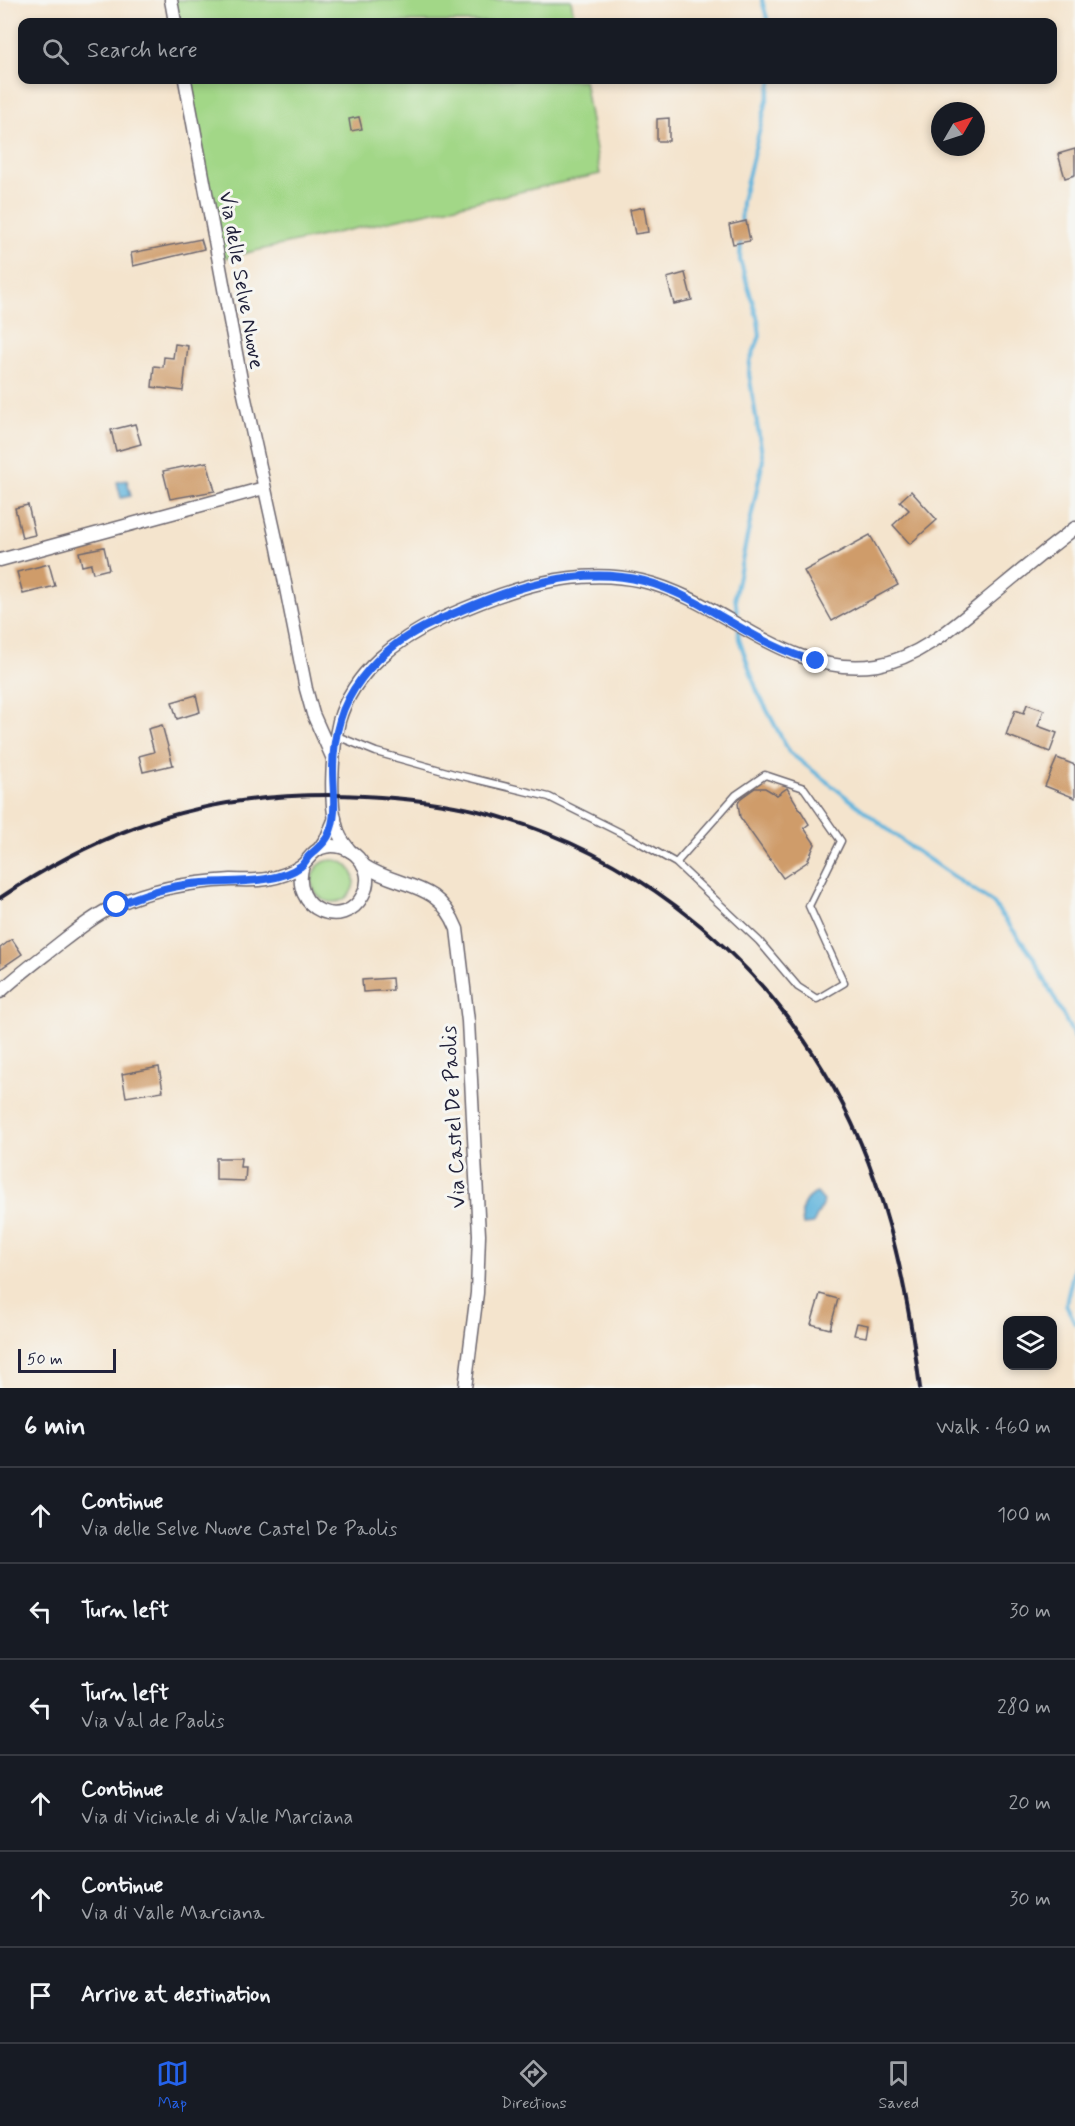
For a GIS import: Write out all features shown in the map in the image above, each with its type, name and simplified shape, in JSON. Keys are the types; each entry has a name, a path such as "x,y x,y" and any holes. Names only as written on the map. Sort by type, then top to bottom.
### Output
{"street":[{"path":"171,0 174,18"},
{"name":"Via delle Selve Nuove","path":"186,84 242,386 307,695 315,720 333,759"},
{"path":"0,560 264,488"},
{"path":"364,895 367,880 363,865 340,837 334,819 333,759 336,735 344,708 356,687 375,663 393,646 427,626 482,601 515,590 573,578 620,577 662,587 795,655 832,664 861,666 890,662 916,651 946,631 1075,528"},
{"path":"334,819 319,849 303,865 300,885 308,902 323,912 342,912 351,909 382,881 393,880"},
{"path":"319,849 329,846 350,850"},
{"path":"0,992 92,919 130,899 169,887 283,876 303,865"},
{"name":"Via Castel De Paolis","path":"363,865 377,874 417,886 430,893 442,903 457,929 468,1021 479,1235 478,1284 465,1388"},
{"path":"264,879 300,885"}],"lane":[{"path":"336,735 376,752 549,797 676,863 759,941 798,987 817,999 844,983 809,906 841,841 804,788 765,775 736,795 676,863"}],"green space":[{"path":"172,0 571,0 574,18 175,18"},
{"path":"188,84 585,84 600,174 219,259"},
{"path":"333,860 348,866 354,881 348,896 333,902 318,896 312,881 318,866"}],"water":[{"path":"127,480 131,496 121,498 117,482"},
{"path":"817,1193 824,1201 813,1224 803,1225 803,1206 808,1198"}],"building":[{"path":"359,117 362,129 351,131 349,119"},
{"path":"669,118 669,141 657,141 657,119"},
{"path":"1075,149 1075,175 1065,178 1058,154"},
{"path":"644,207 648,232 635,234 630,210"},
{"path":"746,221 750,241 733,244 729,225"},
{"path":"201,239 204,249 133,266 131,253"},
{"path":"685,273 692,300 674,304 667,278"},
{"path":"175,344 188,346 183,391 152,387 154,366 163,367 164,357 173,358"},
{"path":"135,424 141,444 116,451 111,430"},
{"path":"207,462 215,491 170,499 163,471"},
{"path":"911,491 937,520 910,544 893,525 909,510 900,501"},
{"path":"28,505 35,535 22,538 15,508"},
{"path":"870,535 898,585 832,621 804,571"},
{"path":"104,547 109,569 93,573 91,564 82,566 79,552"},
{"path":"49,564 55,586 23,594 17,572"},
{"path":"196,695 200,712 177,719 172,702"},
{"path":"1027,704 1044,710 1038,726 1057,733 1050,752 1006,735 1015,710 1024,713"},
{"path":"162,725 173,765 143,772 139,756 154,752 148,729"},
{"path":"1057,758 1075,765 1075,798 1045,786"},
{"path":"755,788 765,788 777,795 787,788 809,824 804,828 815,844 807,862 783,878 740,817 738,803"},
{"path":"12,939 22,954 0,969 0,948"},
{"path":"392,978 393,990 363,992 362,980"},
{"path":"159,1067 163,1091 126,1097 122,1074"},
{"path":"216,1158 241,1158 240,1167 246,1167 245,1181 216,1180"},
{"path":"820,1294 838,1299 830,1329 811,1324"},
{"path":"857,1323 868,1325 866,1337 854,1335"}],"waterway":[{"path":"762,0 767,18"},
{"path":"741,226 742,201 771,84"},
{"path":"738,622 735,595 763,460 749,374 750,361 760,336 758,320 740,260 741,239"},
{"path":"738,630 757,691 789,752 909,846 993,903 1033,957 1075,1038"},
{"path":"1075,1265 1066,1304 1075,1323"}],"railway":[{"path":"0,898 66,858 136,827 220,804 306,795 407,799 478,811 531,827 582,849 631,875 677,906 719,942 758,981 793,1025 824,1071 862,1146 889,1224 907,1305 920,1388"}],"route":[{"path":"117,905 146,893 169,887 283,876 303,865 312,853 319,849 334,819 333,765 336,735 340,717 361,679 387,651 412,633 476,603 504,593 545,582 594,576 642,581 682,596 788,652 816,661"}]}
